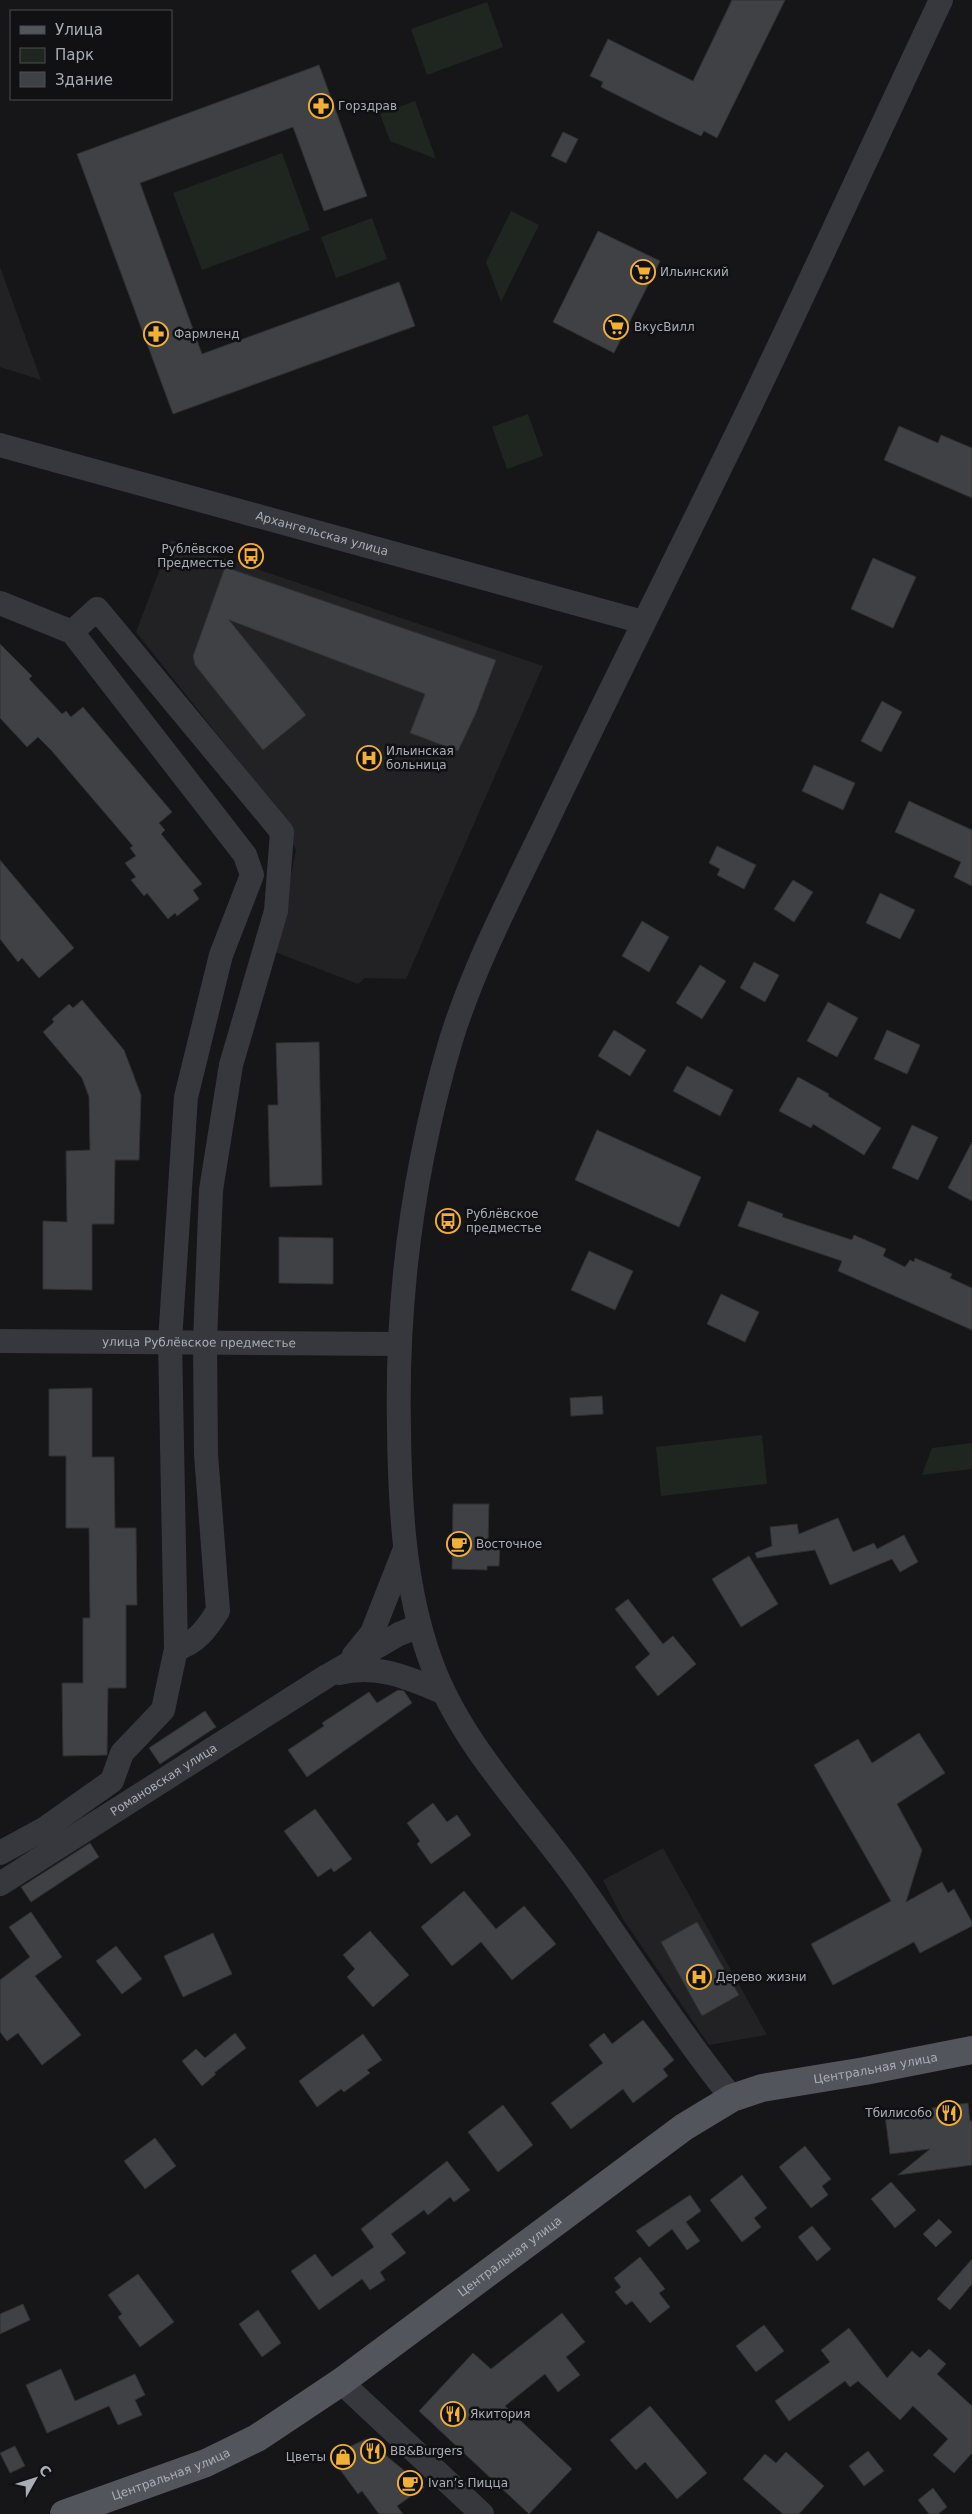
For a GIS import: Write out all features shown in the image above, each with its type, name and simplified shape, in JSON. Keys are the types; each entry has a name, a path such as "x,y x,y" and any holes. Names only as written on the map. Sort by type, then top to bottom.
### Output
{"main road":[{"name":"Центральная улица","path":"64,2514 206,2463 257,2438 341,2382 684,2127 732,2098 762,2088 865,2071 972,2050"}],"street":[{"path":"732,2098 701,2059 576,1879 481,1753 442,1692 419,1626 405,1546 400,1480 399,1344 411,1214 426,1133 453,1034 502,914 726,458 941,0"},
{"name":"Архангельская улица","path":"0,445 644,622"},
{"path":"0,603 72,632 245,855 252,875 221,954 186,1097 170,1341 176,1649 163,1710 122,1753 112,1781 44,1829 0,1853"},
{"path":"72,632 97,609 282,832 281,872 276,911 231,1065 211,1190 204,1342 206,1454 218,1611 204,1632 187,1646 176,1649"},
{"path":"252,875 281,872"},
{"name":"улица Рублёвское предместье","path":"0,1341 399,1344"},
{"name":"Романовская улица","path":"327,1676 352,1657 372,1633 405,1546"},
{"name":"Романовская улица","path":"0,1884 327,1676 399,1634 419,1626"},
{"name":"Романовская улица","path":"327,1676 353,1670 375,1669 398,1674 442,1692"},
{"path":"341,2382 482,2514"}],"shaded area":[{"path":"0,267 41,380 0,367"},
{"name":"Ильинская больница","path":"171,540 543,666 406,979 365,978 358,984 275,952 296,850 276,808 136,632"},
{"name":"Дерево жизни","path":"663,1848 767,2035 709,2045 623,1919 603,1880"}],"green space":[{"path":"487,2 503,47 427,75 411,29"},
{"path":"415,101 436,159 390,141 380,114"},
{"path":"282,153 310,230 202,270 173,193"},
{"path":"511,211 539,225 501,302 486,262"},
{"path":"372,218 387,259 336,278 321,237"},
{"path":"528,414 543,456 507,469 492,427"},
{"path":"762,1435 767,1484 661,1496 656,1447"},
{"path":"972,1443 972,1469 922,1475 932,1448"}],"building":[{"path":"732,0 785,0 717,138 704,131 701,136 665,119 601,87 603,82 590,76 608,39 693,81"},
{"path":"319,65 367,196 324,211 293,127 140,183 202,354 399,282 415,326 173,414 77,154"},
{"path":"563,132 578,139 566,163 551,156"},
{"path":"598,231 660,261 614,353 553,322"},
{"path":"899,426 938,443 941,435 972,448 972,498 884,460"},
{"path":"873,558 916,577 893,628 851,609"},
{"path":"225,567 496,660 476,713 458,751 410,733 425,694 229,620 306,715 263,750 195,665 193,656"},
{"path":"0,644 32,676 29,679 62,714 66,711 71,717 83,707 172,812 159,823 165,830 161,834 202,884 193,890 199,899 177,916 175,913 168,919 147,893 144,896 131,880 136,877 125,863 136,856 130,848 133,846 51,750 38,737 27,747 0,718"},
{"path":"882,701 902,712 881,752 861,741"},
{"path":"814,765 855,783 843,810 802,791"},
{"path":"909,801 972,830 972,886 954,877 961,862 895,832"},
{"path":"717,846 756,865 744,889 717,875 720,869 709,863"},
{"path":"0,860 74,948 39,978 22,958 18,962 0,939"},
{"path":"793,880 813,892 794,922 774,909"},
{"path":"880,893 915,910 900,939 866,923"},
{"path":"642,921 669,937 649,972 622,956"},
{"path":"754,962 779,975 765,1002 740,988"},
{"path":"700,965 726,981 702,1019 676,1003"},
{"path":"82,1000 124,1050 141,1095 139,1160 115,1160 114,1224 92,1224 92,1290 43,1289 43,1221 67,1222 66,1151 90,1150 89,1097 82,1078 43,1032 54,1022 52,1019 69,1004 73,1008"},
{"path":"828,1002 858,1018 837,1057 807,1041"},
{"path":"614,1030 646,1050 630,1076 598,1056"},
{"path":"887,1030 920,1045 907,1074 874,1059"},
{"path":"319,1042 322,1185 270,1187 268,1105 278,1105 276,1043"},
{"path":"687,1066 733,1090 720,1116 673,1091"},
{"path":"798,1077 829,1094 828,1096 881,1128 864,1155 813,1124 811,1128 779,1111"},
{"path":"912,1125 938,1137 918,1180 892,1168"},
{"path":"597,1130 701,1177 679,1227 575,1180"},
{"path":"972,1142 972,1201 948,1188"},
{"path":"748,1201 783,1214 782,1217 852,1240 854,1235 886,1249 883,1256 905,1267 910,1260 914,1262 915,1258 952,1274 950,1278 972,1288 972,1330 838,1271 842,1261 738,1226"},
{"path":"279,1237 333,1238 333,1284 279,1283"},
{"path":"589,1251 633,1271 615,1310 571,1290"},
{"path":"721,1294 759,1312 745,1342 707,1324"},
{"path":"92,1388 92,1457 114,1457 115,1528 136,1528 137,1605 126,1605 126,1688 108,1688 107,1755 63,1756 62,1683 83,1683 83,1618 90,1618 89,1528 66,1528 66,1456 49,1456 49,1389"},
{"path":"602,1396 603,1414 571,1416 570,1398"},
{"path":"453,1504 489,1504 488,1546 500,1546 499,1566 487,1566 487,1570 452,1569"},
{"path":"838,1518 853,1552 874,1543 877,1549 904,1535 918,1562 900,1572 892,1559 830,1585 815,1550 757,1558 755,1553 772,1546 770,1527 797,1524 799,1534"},
{"path":"749,1556 778,1604 741,1627 712,1579"},
{"path":"628,1599 663,1644 673,1636 696,1664 658,1696 635,1667 650,1654 615,1609"},
{"path":"398,1690 404,1691 412,1703 307,1777 288,1750 324,1726 322,1723 369,1692 377,1703"},
{"path":"205,1711 216,1727 160,1764 149,1748"},
{"path":"919,1733 945,1773 897,1804 922,1850 906,1902 942,1882 948,1893 954,1889 972,1922 972,1926 920,1953 914,1942 833,1985 811,1944 891,1901 814,1765 858,1739 872,1763"},
{"path":"433,1803 447,1822 457,1815 471,1835 431,1864 417,1844 420,1841 407,1823"},
{"path":"315,1809 352,1859 334,1872 331,1868 318,1877 284,1831"},
{"path":"90,1843 99,1857 31,1902 21,1887"},
{"path":"464,1891 496,1929 524,1906 556,1944 512,1980 481,1942 452,1966 421,1927"},
{"path":"31,1912 62,1957 35,1976 81,2035 42,2065 18,2033 7,2041 0,2032 0,1980 30,1957 9,1927"},
{"path":"697,1922 739,1995 702,2016 661,1942"},
{"path":"370,1931 409,1975 373,2007 347,1977 355,1969 343,1955"},
{"path":"213,1933 232,1974 183,1997 164,1956"},
{"path":"116,1946 142,1979 122,1994 96,1961"},
{"path":"643,2020 674,2060 663,2069 668,2076 633,2103 623,2089 571,2129 551,2103 603,2063 589,2045 604,2033 612,2044"},
{"path":"235,2033 246,2048 214,2073 216,2074 202,2086 182,2061 196,2049 205,2058"},
{"path":"363,2034 382,2060 367,2070 370,2073 344,2092 341,2089 317,2107 299,2081"},
{"path":"968,2103 970,2121 972,2121 972,2165 898,2175 930,2149 890,2154 885,2115"},
{"path":"503,2105 533,2145 498,2172 468,2132"},
{"path":"155,2138 176,2166 145,2189 124,2161"},
{"path":"805,2146 831,2179 822,2186 828,2195 811,2208 779,2167"},
{"path":"447,2161 470,2190 454,2202 450,2197 428,2215 424,2210 391,2234 406,2253 380,2272 385,2280 370,2290 362,2279 319,2310 291,2271 315,2254 332,2277 374,2247 361,2229"},
{"path":"742,2175 767,2208 754,2218 761,2227 742,2242 710,2200"},
{"path":"891,2182 916,2210 895,2228 871,2199"},
{"path":"690,2195 701,2211 686,2222 700,2241 687,2250 672,2229 649,2247 636,2231"},
{"path":"939,2219 952,2232 936,2247 923,2234"},
{"path":"812,2226 831,2249 817,2261 798,2237"},
{"path":"640,2257 665,2289 659,2293 670,2307 650,2323 632,2301 626,2305 615,2292 621,2287 614,2278"},
{"path":"972,2259 972,2284 950,2310 937,2299"},
{"path":"138,2274 174,2322 140,2347 118,2317 122,2314 108,2295"},
{"path":"23,2304 30,2320 0,2334 0,2314"},
{"path":"258,2310 281,2343 262,2357 239,2324"},
{"path":"562,2313 585,2342 566,2357 580,2375 558,2392 545,2374 505,2406 572,2469 529,2514 419,2411 473,2353 491,2369"},
{"path":"764,2325 784,2351 756,2372 736,2346"},
{"path":"849,2328 887,2378 912,2351 920,2358 929,2349 946,2364 937,2374 972,2406 972,2453 954,2473 933,2455 948,2439 913,2406 900,2420 858,2381 850,2387 845,2381 789,2421 775,2401 830,2362 821,2350"},
{"path":"61,2369 75,2401 135,2374 145,2395 135,2400 142,2415 118,2425 109,2406 47,2433 26,2385"},
{"path":"650,2406 707,2473 677,2499 645,2462 636,2470 610,2440"},
{"path":"366,2439 424,2487 397,2506 403,2514 379,2514 362,2491 358,2494 330,2456"},
{"path":"15,2446 25,2466 10,2473 0,2453"},
{"path":"868,2451 884,2471 864,2486 849,2466"},
{"path":"786,2452 824,2486 799,2514 783,2514 743,2479 765,2454 776,2463"},
{"path":"933,2488 947,2507 938,2514 929,2514 918,2500"}],"place":[{"name":"Горздрав","path":"321,106"},
{"name":"Ильинский","path":"643,272"},
{"name":"ВкусВилл","path":"616,327"},
{"name":"Фармленд","path":"156,334"},
{"name":"Рублёвское Предместье","path":"251,556"},
{"name":"Ильинская больница","path":"369,758"},
{"name":"Рублёвское предместье","path":"448,1221"},
{"name":"Восточное","path":"459,1544"},
{"name":"Дерево жизни","path":"699,1977"},
{"name":"Тбилисобо","path":"949,2113"},
{"name":"Якитория","path":"453,2414"},
{"name":"BB&Burgers","path":"373,2451"},
{"name":"Цветы","path":"343,2457"},
{"name":"Ivan’s Пицца","path":"410,2483"}]}
